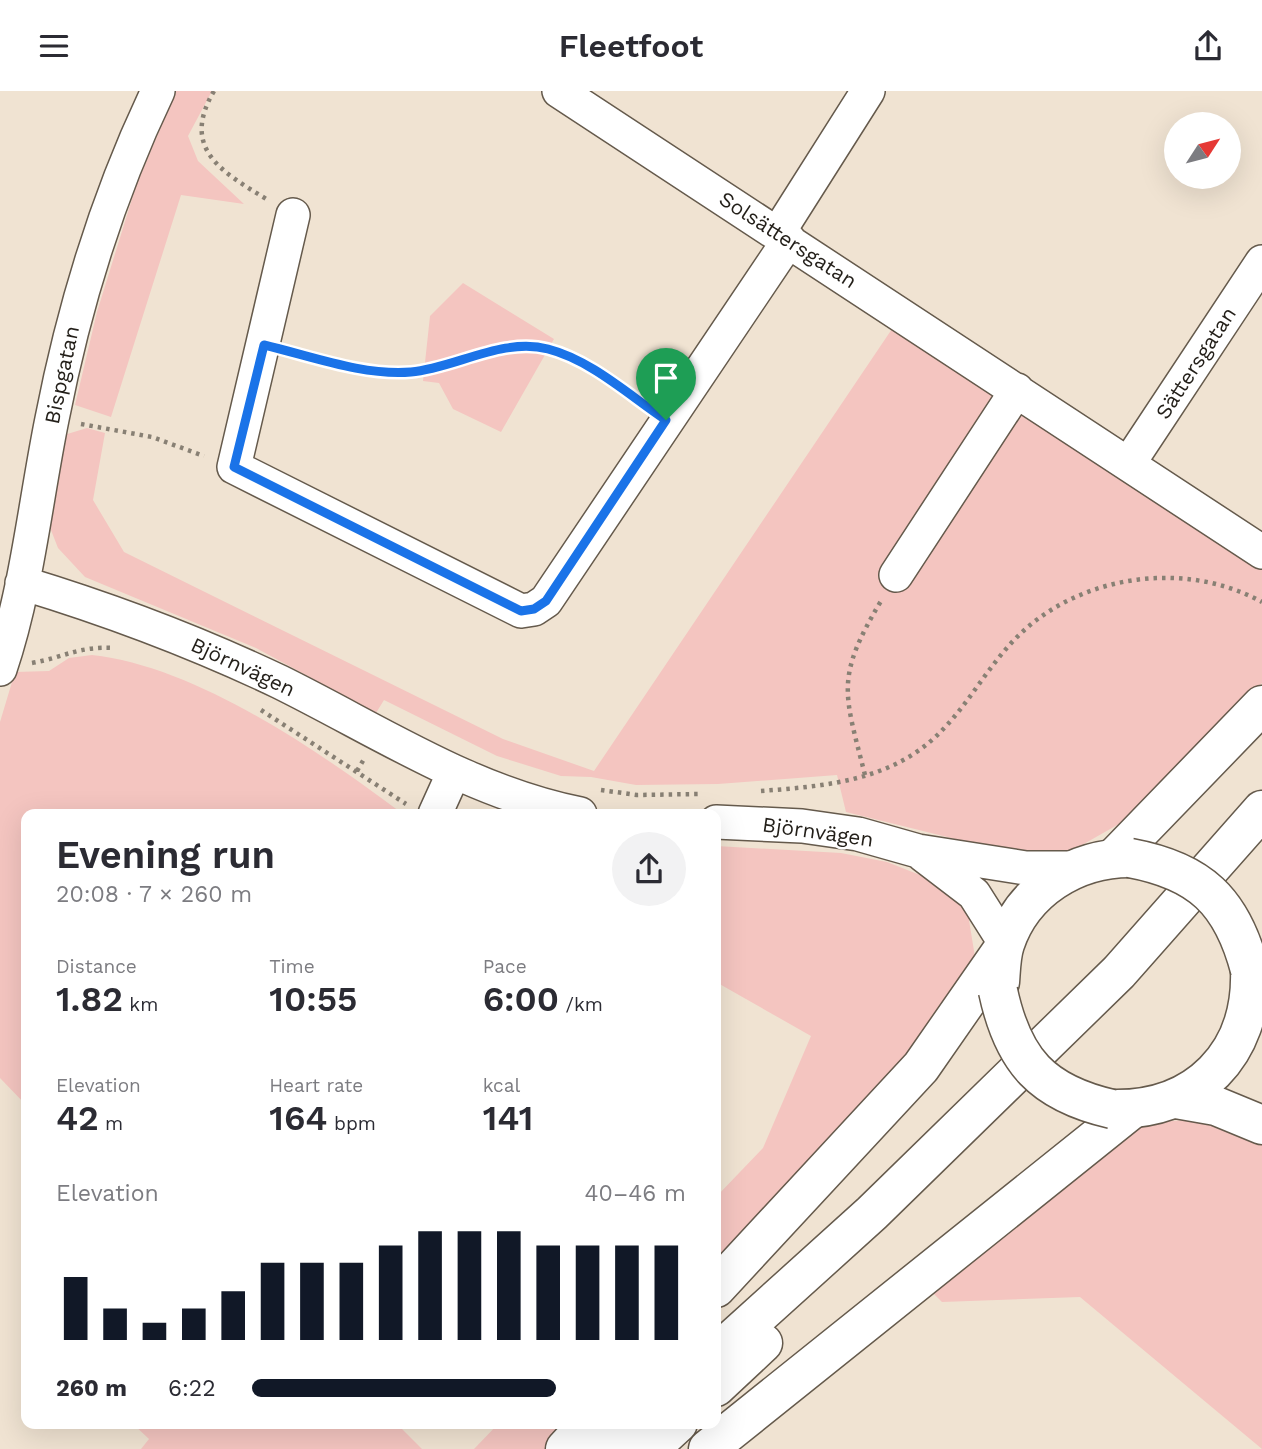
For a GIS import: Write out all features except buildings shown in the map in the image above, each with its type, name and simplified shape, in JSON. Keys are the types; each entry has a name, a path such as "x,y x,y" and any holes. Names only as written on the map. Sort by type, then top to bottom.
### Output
{"main road":[{"path":"1122,858 1262,705"},
{"path":"721,1349 872,1213 1119,972 1262,810"},
{"path":"721,1382 1134,987 1262,846"},
{"path":"721,1283 921,1067 1004,946 1016,919 1032,898 1052,880 1075,868 1122,858 1165,865 1196,881 1214,897 1241,935 1252,987 1257,1057 1262,1063"},
{"path":"1004,946 998,991 1006,1026 1022,1058 1047,1083 1078,1101 1122,1110 1176,1099 1200,1085 1220,1066 1236,1043 1252,987"},
{"path":"1176,1099 1216,1106 1262,1125"},
{"path":"708,1449 1122,1110"},
{"path":"565,1449 583,1429"},
{"path":"610,1449 632,1429"},
{"path":"650,1449 672,1429"}],"street":[{"name":"Bispgatan","path":"1,665 22,583 71,327 95,248 142,124 158,91"},
{"name":"Solsättersgatan","path":"559,91 1262,552"},
{"path":"293,215 234,467 521,611 534,609 546,601 666,420 783,237 868,91"},
{"name":"Sättersgatan","path":"1129,463 1262,262"},
{"path":"896,575 1017,390"},
{"name":"Björnvägen","path":"22,583 114,611 200,645 281,683 378,736 509,795 589,802"},
{"path":"423,809 454,772"},
{"name":"Björnvägen","path":"721,810 858,834 918,851 1026,868 1075,868"},
{"name":"Björnvägen","path":"918,851 948,871 974,894 1004,946"}],"path":[{"path":"214,91 200,132 206,148 229,176 293,215"},
{"path":"264,345 381,372 445,367 503,349 546,348 571,357 666,420"},
{"path":"52,419 152,437 234,467"},
{"path":"865,775 849,714 847,673 857,643 896,575"},
{"path":"759,791 834,784 892,767 936,737 957,717 1001,655 1033,623 1062,605 1115,583 1141,578 1179,578 1212,582 1262,602"},
{"path":"1,665 27,664 65,652 97,647 124,649"},
{"path":"260,709 420,809"},
{"path":"357,771 378,736"},
{"path":"589,802 637,795 712,808"}],"shaded area":[{"path":"176,91 212,91 188,136 198,161 244,204 181,195 111,417 75,405 97,312 136,186"},
{"path":"463,283 554,339 501,432 453,409 439,383 423,381 430,316"},
{"path":"896,323 1262,566 1262,683 1133,816 1075,849 1044,857 1012,853 846,812 837,775 718,784 636,785 591,777 561,776 497,756 384,700 376,713 256,648 85,577 58,548 49,525 64,435 87,428 105,433 93,500 124,552 503,739 594,771"},
{"path":"92,655 131,662 172,675 213,693 331,762 396,809 21,809 21,1100 0,1078 0,722 15,672 49,671 69,658"},
{"path":"721,846 841,853 887,862 920,875 948,891 968,914 975,957 945,1012 721,1262 721,1192 763,1148 811,1036 721,985"},
{"path":"1184,1120 1218,1125 1262,1141 1262,1449 1080,1297 942,1302 930,1290 1118,1140 1150,1123"},
{"path":"138,1429 402,1429 422,1449 141,1449 149,1439"},
{"path":"493,1429 564,1429 545,1449 474,1449"}],"route":[{"path":"264,345 381,372 410,372 445,367 503,349 529,346 546,348 571,357 666,420 546,601 534,609 521,611 506,606 234,467 264,345"}]}
